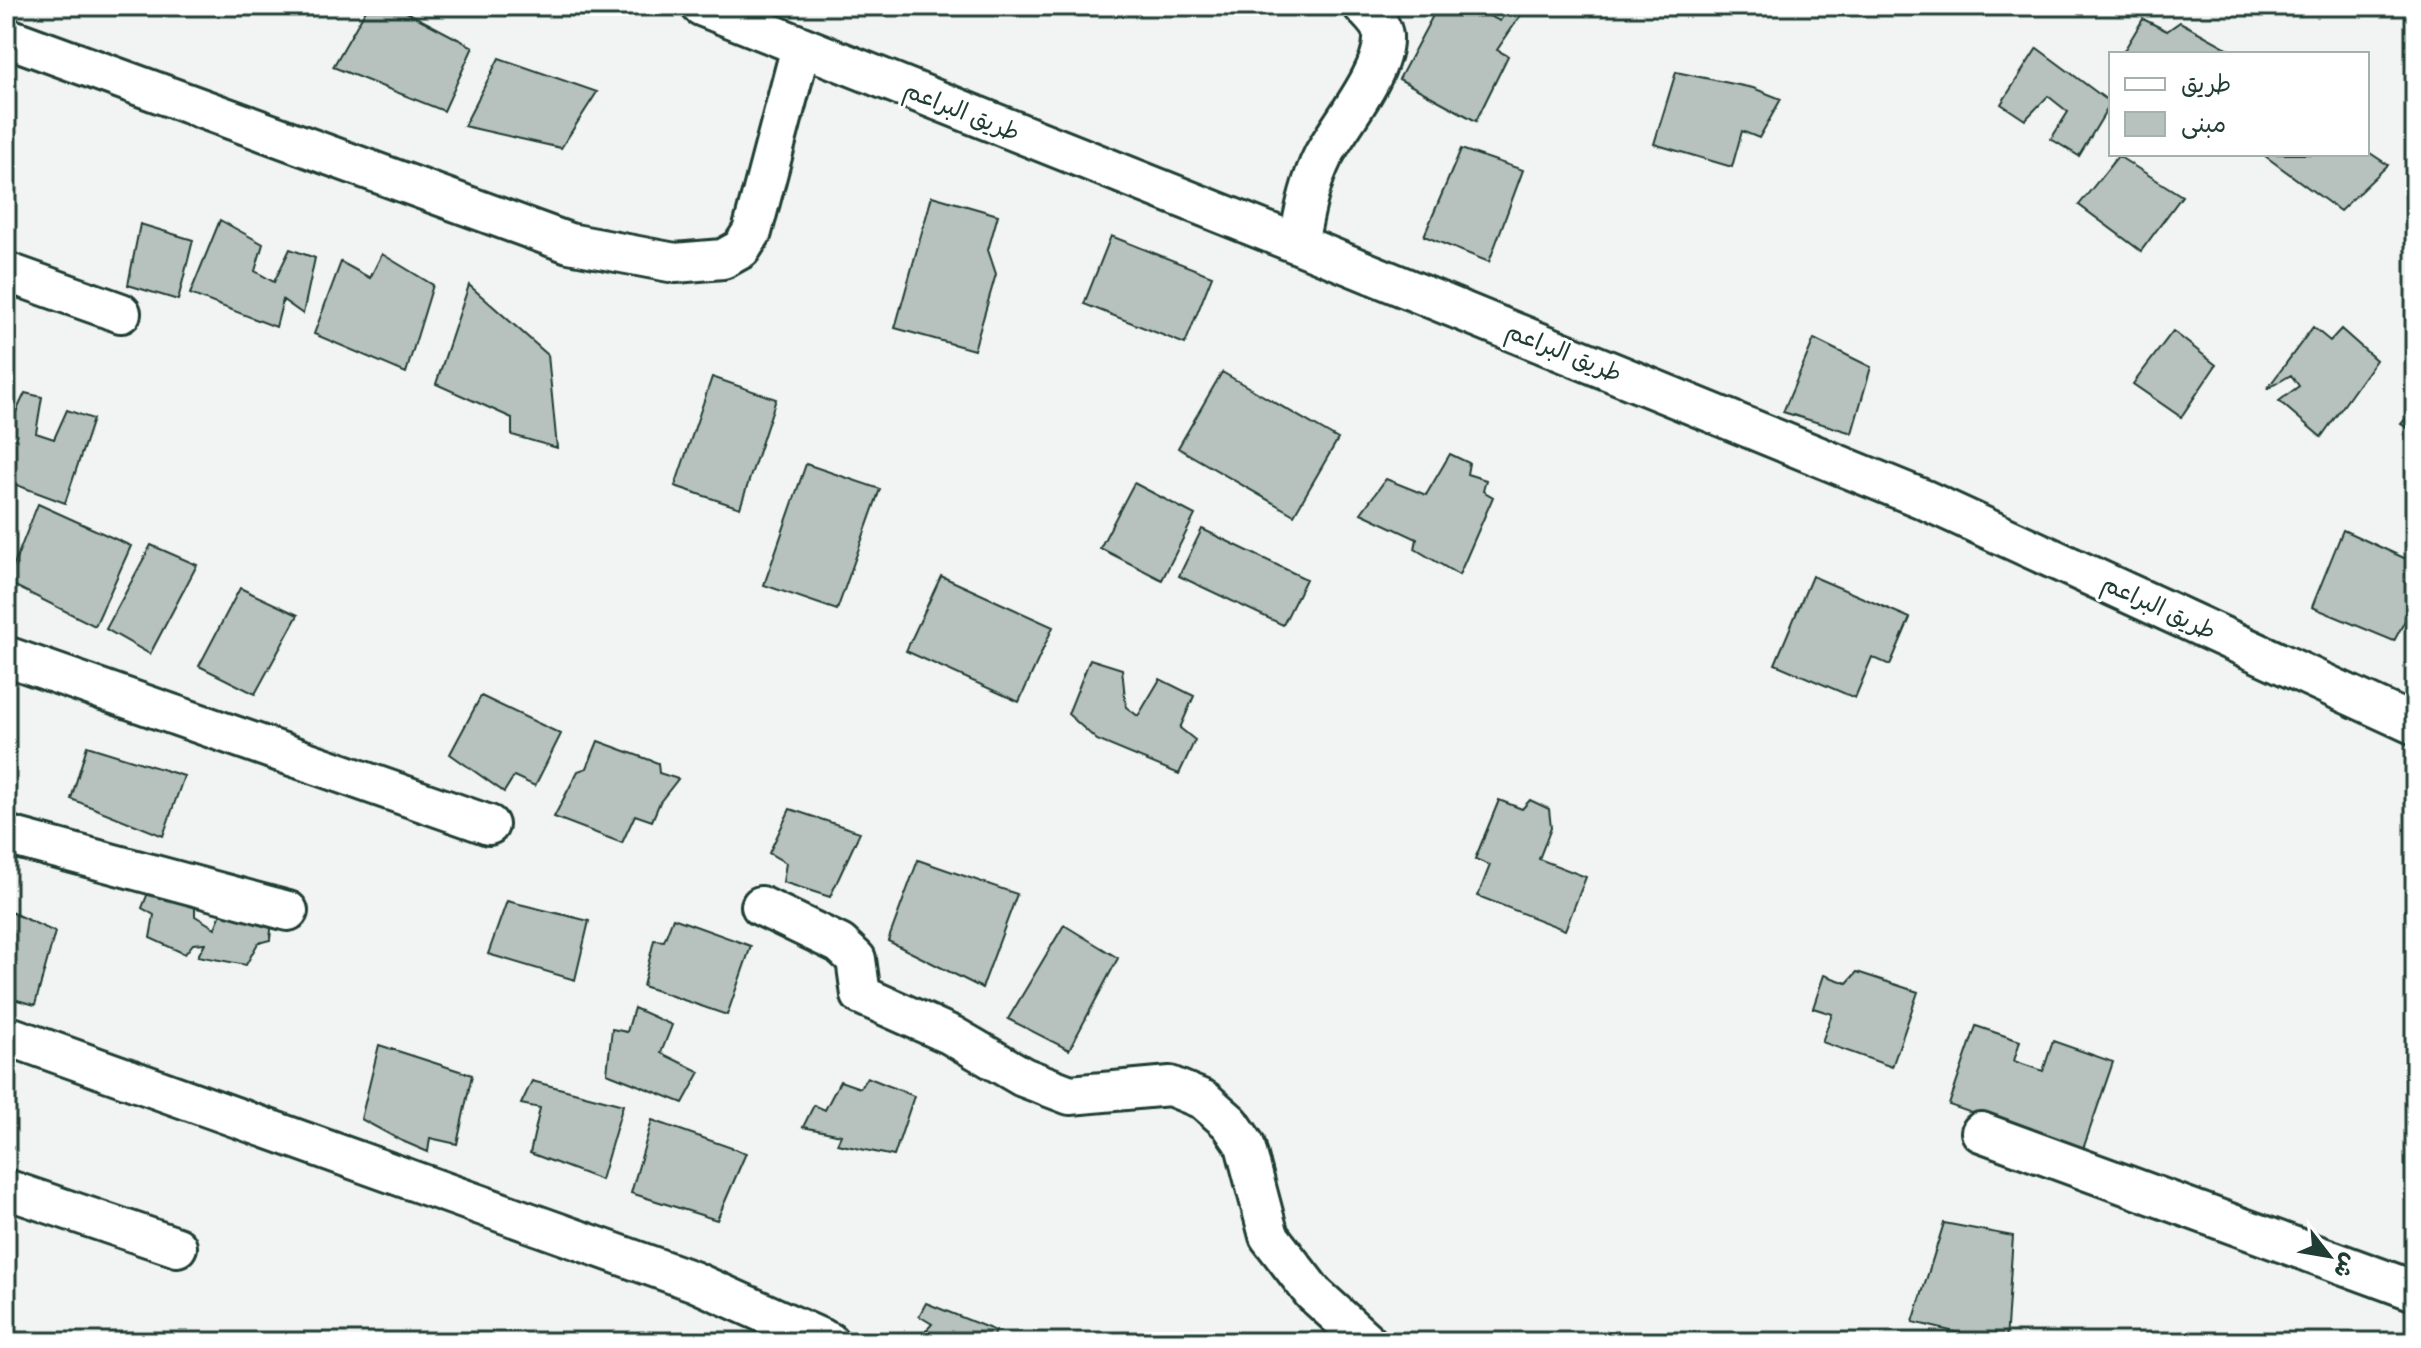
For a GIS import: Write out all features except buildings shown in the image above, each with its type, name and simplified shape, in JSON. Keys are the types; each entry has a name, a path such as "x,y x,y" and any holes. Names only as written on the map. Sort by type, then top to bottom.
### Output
{"street":[{"name":"طريق البراعم","path":"701,6 1298,244 1923,499 2415,725"},
{"path":"1298,244 1310,186 1379,62 1383,36 1379,23 1363,6"},
{"path":"6,37 569,243 675,263 723,259 741,249 752,232 801,47"},
{"path":"6,272 121,313"},
{"path":"6,656 489,825"},
{"path":"6,835 288,911"},
{"path":"761,906 840,944 856,959 861,995 951,1035 1023,1077 1070,1095 1170,1086 1204,1100 1230,1123 1245,1145 1269,1236 1313,1293 1367,1342"},
{"path":"6,1035 693,1281 829,1342"},
{"path":"1981,1132 2415,1291"},
{"path":"6,1189 177,1247"}]}
